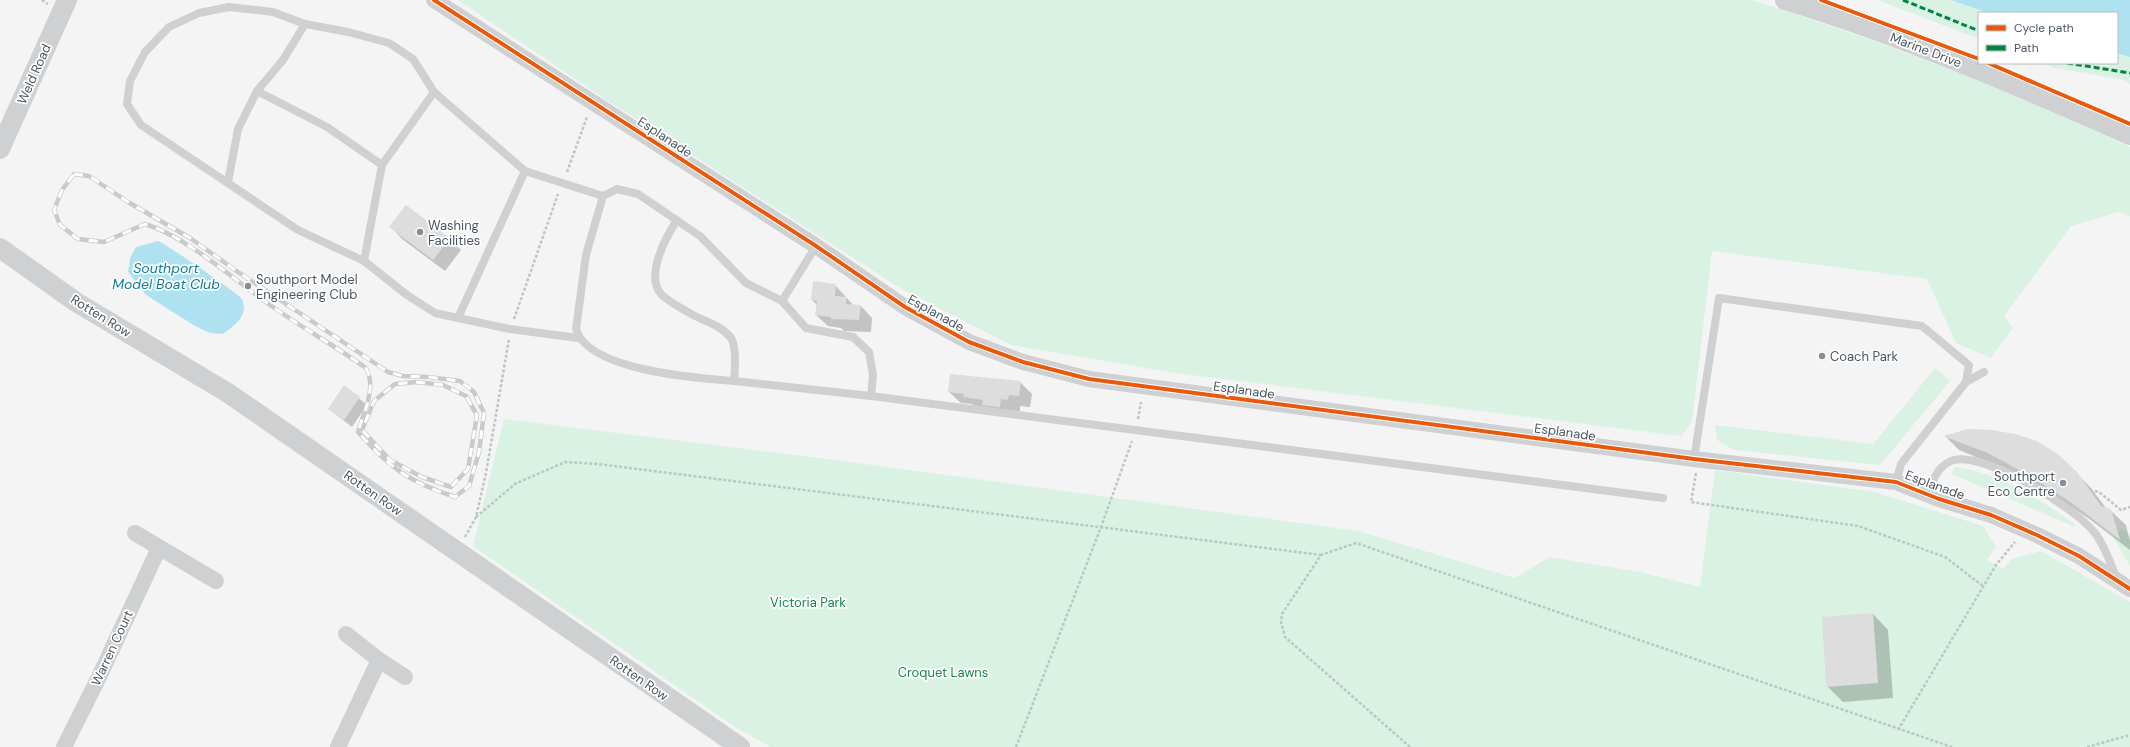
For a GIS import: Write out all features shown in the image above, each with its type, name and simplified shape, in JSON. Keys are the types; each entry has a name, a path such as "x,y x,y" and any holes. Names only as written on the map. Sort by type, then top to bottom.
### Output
{"street":[{"name":"Weld Road","path":"0,149 67,0"},
{"name":"Esplanade","path":"434,0 816,246 905,307 969,342 1023,362 1089,379 1696,459 1896,482 1939,499 1991,515 2025,530 2079,556 2124,585"},
{"name":"Marine Drive","path":"1785,0 1928,50 2130,134"},
{"name":"Rotten Row","path":"0,248 76,302 228,393 740,747"},
{"path":"135,533 216,581"},
{"name":"Warren Court","path":"64,747 99,677 159,548"},
{"path":"346,634 378,660 406,677"},
{"path":"338,747 378,660"}],"lane":[{"path":"870,396 873,375 869,352 853,337 806,328 782,300 746,283 700,236 638,194 628,190 617,189 603,196 525,171 434,92 413,59 389,43 348,32 305,24 273,12 229,7 199,13 169,27 145,52 130,81 127,104 141,125 298,230 364,261 407,295 436,313 510,329 578,338 591,348 620,364 682,377 734,381 870,396 1663,498"},
{"path":"228,182 238,130 257,91 283,60 305,24"},
{"path":"257,91 327,126 382,165"},
{"path":"364,261 382,165 434,92"},
{"path":"458,318 525,171"},
{"path":"578,338 576,329 586,255 603,196"},
{"path":"677,220 660,250 655,282 661,293 672,302 695,316 714,324 731,339 735,359 734,381"},
{"path":"782,300 816,246"},
{"path":"1696,459 1718,298 1922,326 1969,364 1966,382"},
{"path":"1896,482 1901,464 1966,382 1984,372"},
{"path":"1939,499 1933,480 1941,467 1954,460 1975,460 2013,475 2082,520 2095,533 2124,585"}],"path":[{"path":"1016,747 1101,527 1136,430 1143,386"},
{"path":"1696,459 1691,502 1858,526 1945,557 1983,586"},
{"path":"476,518 515,484 565,462 598,464 1321,555 1356,543 1898,730 1952,747"},
{"path":"2090,490 2099,492 2121,510 2130,507"},
{"path":"1898,730 1996,565 2025,530"},
{"path":"1321,555 1282,614 1281,622 1285,637 1410,747"},
{"path":"2087,747 2130,735"}],"green space":[{"path":"458,0 1752,0 1848,32 1943,67 2037,105 2130,147 2130,216 2118,212 2071,226 2004,316 2013,328 1991,358 1956,343 1927,279 1712,251 1692,422 1681,436 1175,373 1011,345 900,288 608,101"},
{"path":"1878,0 2130,0 2130,84 2120,79 2055,68 2045,64 2118,64 2118,12 1978,12 1978,39"},
{"path":"1935,368 1950,381 1880,465 1734,450 1717,440 1715,425 1873,444"},
{"name":"Victoria Park","path":"504,419 835,460 1358,531 1515,578 1549,557 1640,572 1700,587 1715,470 1875,492 1983,526 1996,547 1987,560 2004,569 2011,559 2041,551 2130,602 2130,747 771,747 735,727 473,546"},
{"path":"1955,467 1989,475 2018,488 2046,504 2075,524 2075,527 1951,474"},
{"path":"2121,529 2130,537 2130,566 2113,537"}],"water":[{"path":"1951,0 2130,0 2130,57 2118,53 2118,12 1986,12"},
{"name":"Southport Model Boat Club","path":"158,241 201,268 242,299 244,307 242,316 223,334 210,333 195,326 145,294 128,272 130,258 136,247"}],"building":[{"name":"Washing Facilities","path":"406,205 450,238 433,260 389,227"},
{"path":"813,281 836,284 835,296 846,297 846,304 861,305 859,320 831,319 831,317 815,315 817,301 811,300"},
{"path":"950,374 1021,381 1019,396 1009,395 1008,400 1001,399 1000,407 982,405 983,400 963,397 964,394 948,392"},
{"path":"344,385 360,397 344,420 328,409"},
{"name":"Southport Eco Centre","path":"1968,429 1992,430 2015,434 2037,441 2059,455 2077,472 2101,506 2111,509 2120,540 2072,503 2030,476 1988,453 1943,436"},
{"path":"1873,613 1878,683 1826,687 1822,617"}],"railway":[{"path":"74,174 89,176 128,202 190,238 238,272 388,372 403,376 460,381 474,392 484,413 479,452 469,486 455,497 425,486 401,472 380,455 358,432 370,392 369,376 366,368 270,305 193,248 177,238 145,224 104,242 78,239 60,225 54,210 62,190 74,174"},
{"path":"416,382 443,385 466,396 477,415 468,469 451,487 422,477 390,460 362,430 374,401 395,384 416,382"}],"marked path":[{"path":"1903,0 1978,31"},
{"path":"2073,64 2130,73"}],"cycle path":[{"path":"434,0 816,246 905,307 969,342 1023,362 1089,379 1694,459 1896,482 1939,499 1991,515 2037,535 2079,556 2130,589"},
{"path":"1821,0 1978,59"},
{"path":"1990,64 2130,124"}],"place":[{"name":"Washing Facilities","path":"420,232"},
{"name":"Southport Model Engineering Club","path":"248,286"},
{"name":"Coach Park","path":"1822,356"},
{"name":"Southport Eco Centre","path":"2063,483"}],"park label":[{"name":"Croquet Lawns","path":"943,672"}]}
